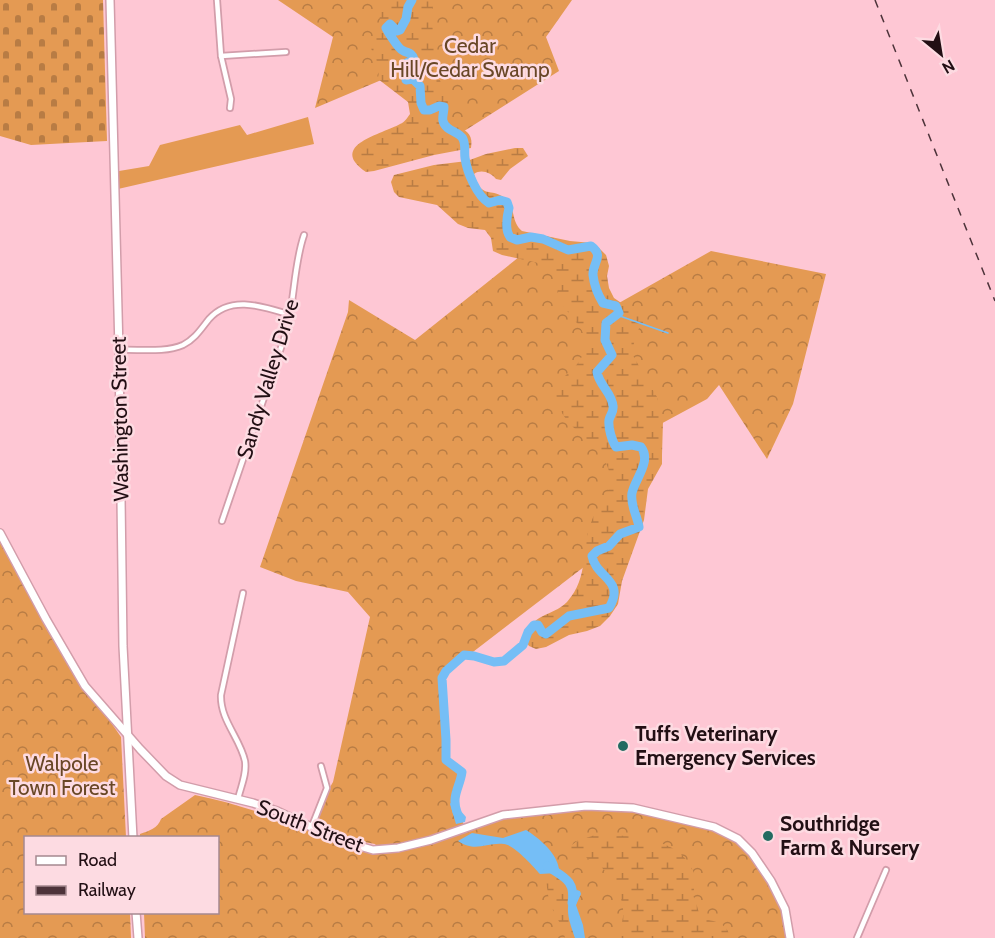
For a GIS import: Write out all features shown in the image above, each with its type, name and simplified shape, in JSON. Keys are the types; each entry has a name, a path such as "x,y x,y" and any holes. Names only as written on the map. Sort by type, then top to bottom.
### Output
{"street":[{"name":"Washington Street","path":"110,0 119,350 123,646 133,836"},
{"path":"217,0 220,56 231,99 230,108"},
{"path":"220,56 286,52"},
{"name":"Sandy Valley Drive","path":"222,521 291,315 299,254 304,235"},
{"path":"119,350 178,347 193,338 222,308 233,304 255,305 291,315"},
{"name":"South Street","path":"0,533 78,676 92,695 158,768 180,785 277,811 339,840 378,850 431,840 503,815 596,806 624,807 714,827 738,839 752,853 777,891 785,909 790,938"},
{"path":"238,799 245,774 244,760 222,711 220,695 243,593"},
{"path":"312,826 327,788 321,766"},
{"path":"856,938 886,870"},
{"path":"136,914 138,938"}],"green space":[{"path":"0,0 103,0 107,141 31,145 0,136"},
{"name":"Cedar Hill/Cedar Swamp","path":"278,0 572,0 546,37 559,71 450,140 405,70 315,108 333,37"},
{"path":"372,0 435,0 431,13 437,72 453,123 469,135 471,148 374,171 366,172 356,163 352,155 355,148 371,136 402,123 410,114 408,102 378,79 378,67 370,39 378,30 380,20"},
{"path":"308,117 314,144 118,189 113,172 149,166 160,145 240,125 247,135"},
{"path":"515,148 523,148 528,156 510,169 501,180 488,173 480,172 474,174 477,182 483,190 500,195 508,201 516,223 522,231 592,243 606,255 609,266 607,276 609,288 614,298 642,317 643,324 636,332 632,354 657,397 663,421 662,464 648,489 644,520 622,581 618,604 600,626 569,635 546,647 536,649 529,646 525,640 528,631 537,619 561,607 574,592 582,572 588,531 610,484 609,470 603,458 595,447 574,428 558,406 557,387 580,360 584,350 584,334 564,307 560,300 557,282 543,264 493,251 491,238 485,230 458,224 437,205 399,197 394,192 391,182 394,175 434,165 467,161"},
{"path":"711,251 826,274 793,404 767,459 719,385 707,399 631,440 593,560 469,655 459,658 442,678 446,760 462,772 455,789 454,803 465,827 484,820 615,806 714,827 738,839 777,891 790,938 145,938 144,914 219,914 219,836 140,836 195,795 265,814 361,851 381,853 375,844 352,840 310,822 333,782 370,617 348,592 296,581 260,567 348,312 349,300 415,340 524,253 597,272 603,312"},
{"name":"Walpole Town Forest","path":"0,533 92,695 121,737 126,836 24,836 24,914 130,914 131,938 0,938"},
{"path":"595,835 637,837 652,840 678,851 694,873 693,896 701,917 724,926 730,938 607,938 620,927 623,918 619,893 606,871 570,852 568,848 577,841"},
{"path":"550,872 571,888 568,918 579,938 565,938 550,902 547,885 540,874"}],"water":[{"path":"457,800 460,810 466,817 465,822 456,824 450,804"},
{"path":"526,830 542,842 555,857 559,869 557,873 540,874 523,856 508,845 470,846 458,841 472,833 503,838"},
{"path":"577,890 581,894 576,905 585,938 575,938 568,913 569,901"}],"waterway":[{"path":"412,0 400,30 397,31 390,24 386,28 398,46 413,56 414,59 405,64 406,80 413,79 420,86 421,103 424,110 444,107 443,121 463,139 468,170 480,195 489,203 500,200 507,202 509,208 507,227 510,237 517,240 531,237 543,239 568,250 591,246 597,253 593,271 596,289 603,303 616,306 619,313 606,323 605,340 612,355 597,372 612,401 610,430 616,447 632,445 641,447 645,458 632,493 639,527 620,534 609,546 592,556 614,591 609,608 569,616 546,634 538,625 534,625 528,632 523,645 504,661 494,662 464,655 446,671 442,678 446,760 462,772 455,796 457,812"},
{"path":"617,315 668,333"},
{"path":"547,866 563,876 570,884 573,895 572,903"}],"railway":[{"path":"875,0 995,301"}],"place":[{"name":"Tuffs Veterinary Emergency Services","path":"623,746"},
{"name":"Southridge Farm & Nursery","path":"768,836"}]}
